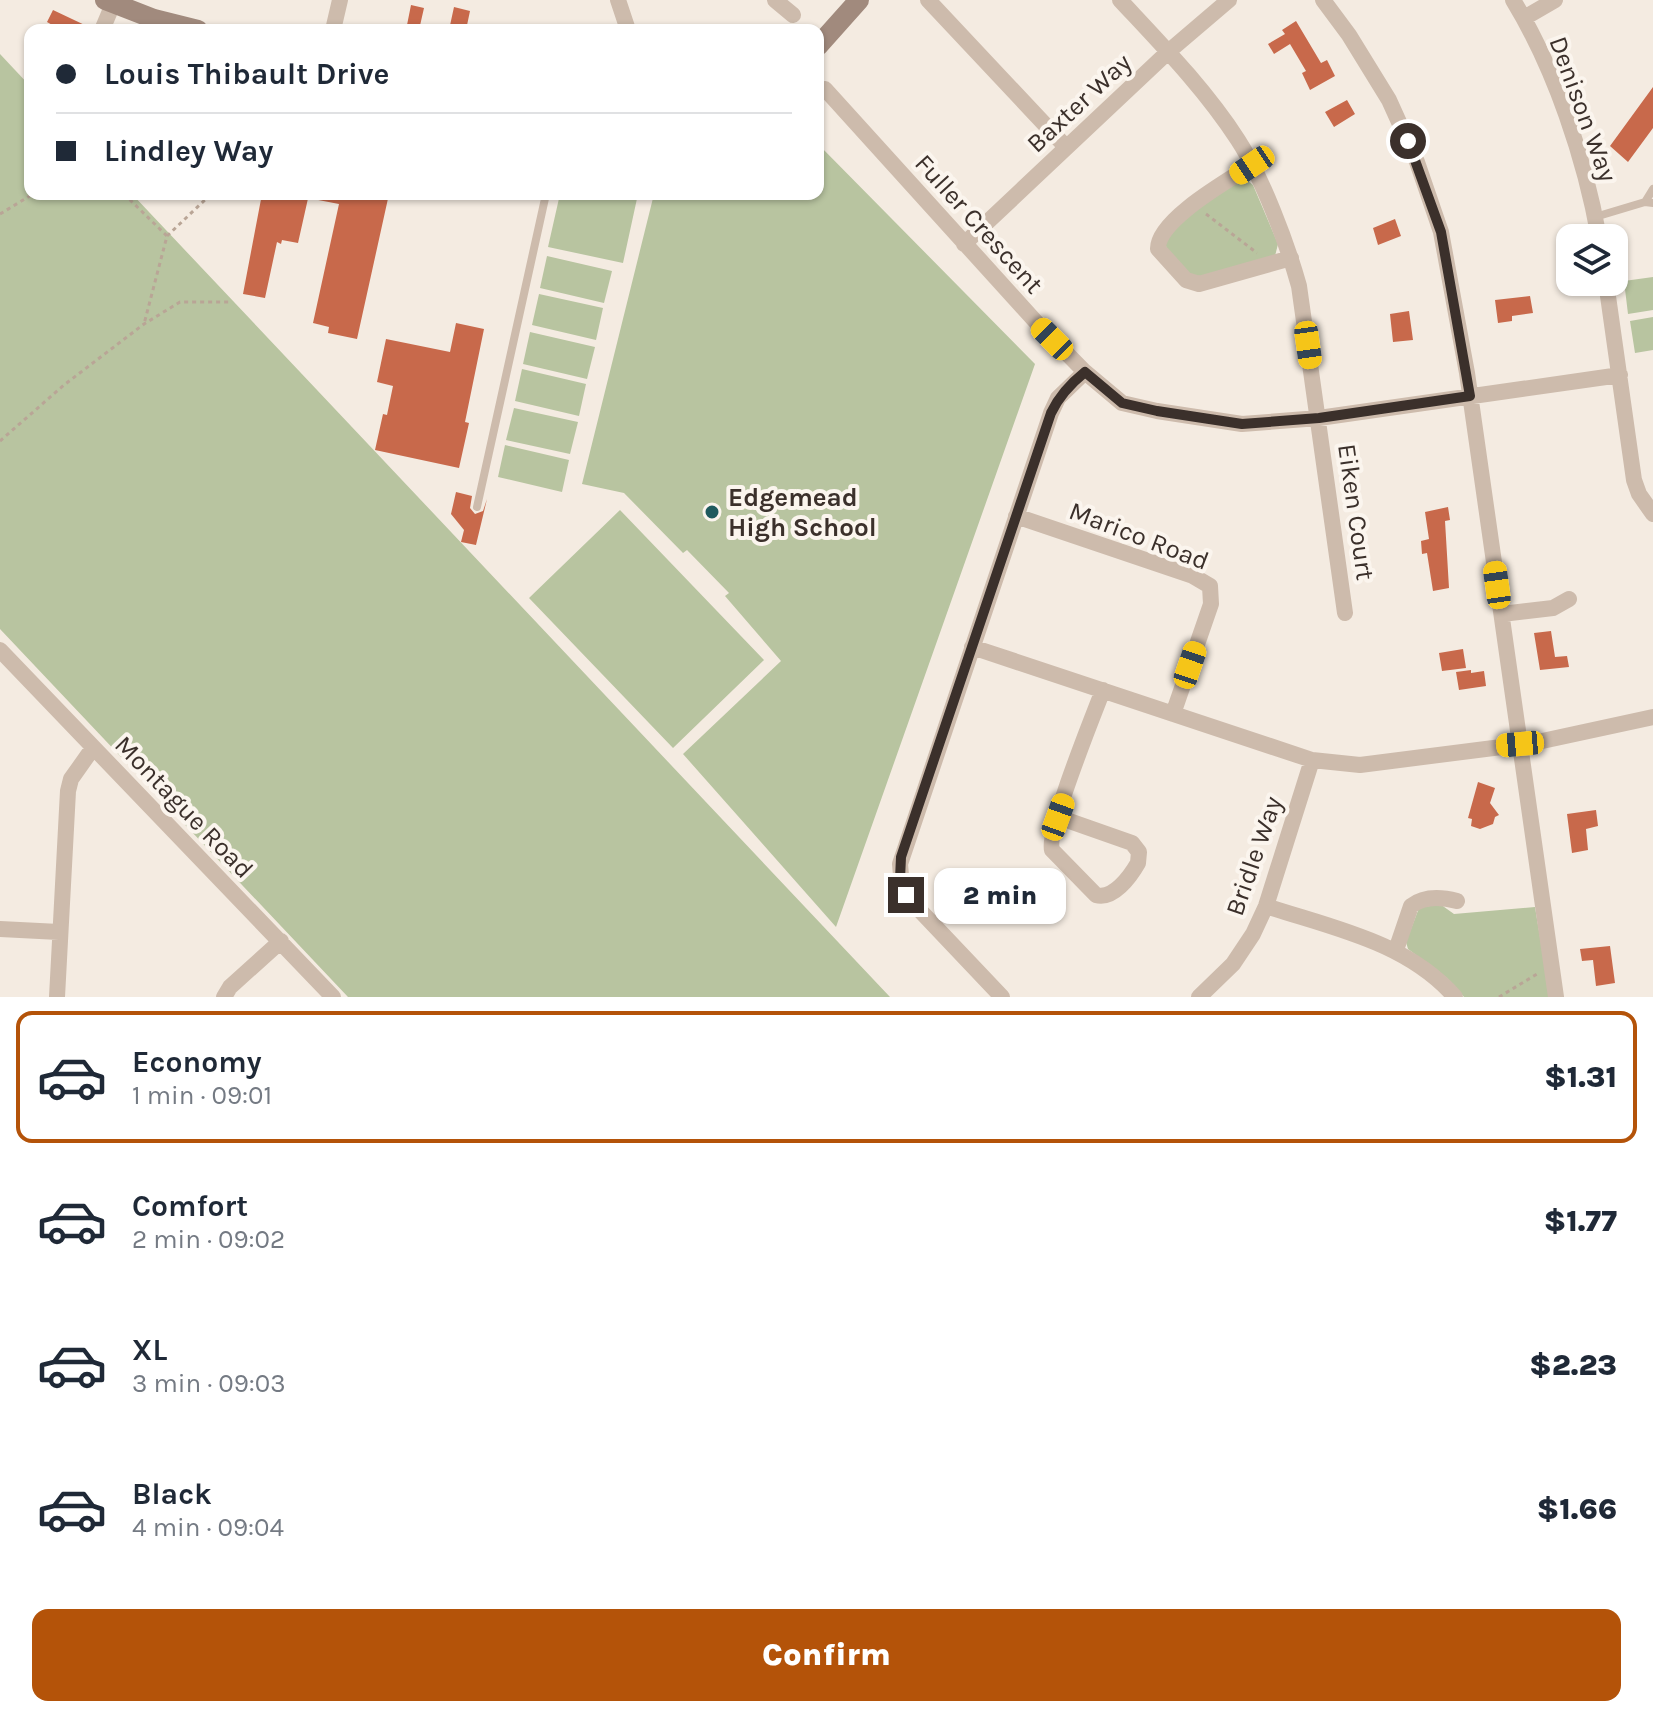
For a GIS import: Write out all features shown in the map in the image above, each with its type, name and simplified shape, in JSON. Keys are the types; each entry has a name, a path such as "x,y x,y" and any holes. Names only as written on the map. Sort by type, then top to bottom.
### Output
{"street":[{"path":"334,24 340,0"},
{"path":"618,0 626,24"},
{"path":"775,0 793,15"},
{"path":"824,39 859,0"},
{"path":"928,0 1066,147"},
{"name":"Eiken Court","path":"1120,0 1224,119 1252,165 1291,258 1299,286 1345,613"},
{"name":"Baxter Way","path":"964,244 1168,52 1229,0"},
{"path":"1323,0 1349,35 1389,100 1417,162 1441,232 1470,396 1556,997"},
{"name":"Denison Way","path":"1513,0 1524,18 1561,104 1584,171 1596,224"},
{"path":"1524,18 1555,0"},
{"path":"104,24 109,2 174,24"},
{"name":"Fuller Crescent","path":"825,89 964,244 1085,372 1122,403 1242,424 1319,418 1620,375"},
{"path":"1252,165 1193,204 1161,234 1158,244 1161,255 1186,280 1204,284 1291,258"},
{"path":"1608,296 1634,480 1639,494 1653,514"},
{"path":"1002,997 911,901 902,887 899,872 901,857 1051,413 1058,398 1085,372"},
{"name":"Marico Road","path":"1016,516 1193,576 1210,586 1211,604 1173,714"},
{"path":"1502,614 1553,608 1569,599"},
{"path":"972,647 1312,760 1360,765 1571,736 1653,717"},
{"name":"Montague Road","path":"0,650 333,997"},
{"path":"1058,817 1136,847 1140,858 1136,868 1110,895 1096,895 1052,850 1051,839 1058,817 1103,690"},
{"path":"57,997 68,791 71,779 93,748"},
{"name":"Bridle Way","path":"1199,997 1246,948 1266,906 1312,760"},
{"path":"1396,950 1408,913 1415,902 1435,898 1457,901"},
{"path":"1266,906 1396,950 1441,982 1455,997"},
{"path":"0,929 59,932"},
{"path":"224,997 230,987 281,941"}],"lane":[{"path":"1595,217 1649,202 1653,189"},
{"path":"477,507 545,200"}],"path":[{"path":"0,214 24,199"},
{"path":"130,200 167,236"},
{"path":"144,324 167,236 205,200"},
{"path":"1193,204 1271,264"},
{"path":"0,441 64,385 144,324 180,302 232,302"},
{"path":"1499,997 1551,965"}],"green space":[{"path":"0,54 24,80 24,200 138,200 890,997 348,997 0,629"},
{"path":"824,150 1035,364 836,927 683,754 781,661 725,596 729,593 687,550 683,553 624,493 582,484 653,200 824,200"},
{"path":"1240,180 1253,185 1278,244 1275,256 1196,279 1167,251 1168,237 1184,218"},
{"path":"559,200 637,200 623,263 548,247"},
{"path":"547,256 612,271 604,303 540,288"},
{"path":"1653,277 1653,310 1628,314 1628,280"},
{"path":"539,294 603,308 596,340 532,325"},
{"path":"1653,317 1653,350 1635,353 1630,321"},
{"path":"530,332 595,347 587,379 523,364"},
{"path":"522,369 586,384 579,416 515,401"},
{"path":"514,408 578,422 570,454 506,440"},
{"path":"505,445 569,460 562,492 498,477"},
{"path":"620,510 764,660 673,748 529,598"},
{"path":"1440,904 1454,914 1535,907 1550,997 1464,997 1447,978 1408,949 1406,942 1419,908"}],"building":[{"path":"411,5 424,8 420,24 407,24"},
{"path":"454,7 470,11 467,24 450,24"},
{"path":"53,10 83,24 50,24 47,22"},
{"path":"1296,21 1321,63 1327,60 1335,76 1310,90 1302,73 1306,71 1290,44 1274,54 1268,44 1285,34 1282,30"},
{"path":"1653,87 1653,128 1628,162 1610,146"},
{"path":"1347,100 1355,114 1334,127 1325,112"},
{"path":"261,200 308,200 298,243 277,242 265,298 243,294"},
{"path":"318,200 388,200 357,339 328,333 329,327 313,323 339,204"},
{"path":"1395,219 1401,236 1378,245 1373,228"},
{"path":"1530,296 1533,313 1512,316 1512,321 1498,323 1495,300"},
{"path":"1409,311 1413,340 1393,342 1390,314"},
{"path":"456,323 484,329 459,468 375,450 393,386 377,382 386,339 450,352"},
{"path":"456,492 472,496 470,508 475,514 483,511 487,499 476,545 461,542 464,530 451,514"},
{"path":"1448,507 1450,520 1445,521 1449,588 1433,591 1427,553 1422,554 1421,541 1429,539 1425,512"},
{"path":"1551,631 1555,657 1567,656 1569,667 1540,670 1534,633"},
{"path":"1463,649 1466,668 1442,671 1439,653"},
{"path":"1471,670 1471,673 1484,671 1486,686 1459,690 1456,672"},
{"path":"1478,782 1495,788 1490,803 1499,815 1493,824 1480,829 1471,826 1472,819 1468,818"},
{"path":"1596,810 1598,826 1586,829 1588,850 1572,853 1567,814"},
{"path":"1610,946 1615,983 1596,986 1593,960 1582,961 1580,949"}],"place":[{"name":"Edgemead High School","path":"712,512"}],"route":[{"path":"906,895 899,872 901,857 1051,413 1058,398 1085,372 1122,403 1242,424 1319,418 1470,396 1441,232 1408,141"}]}
